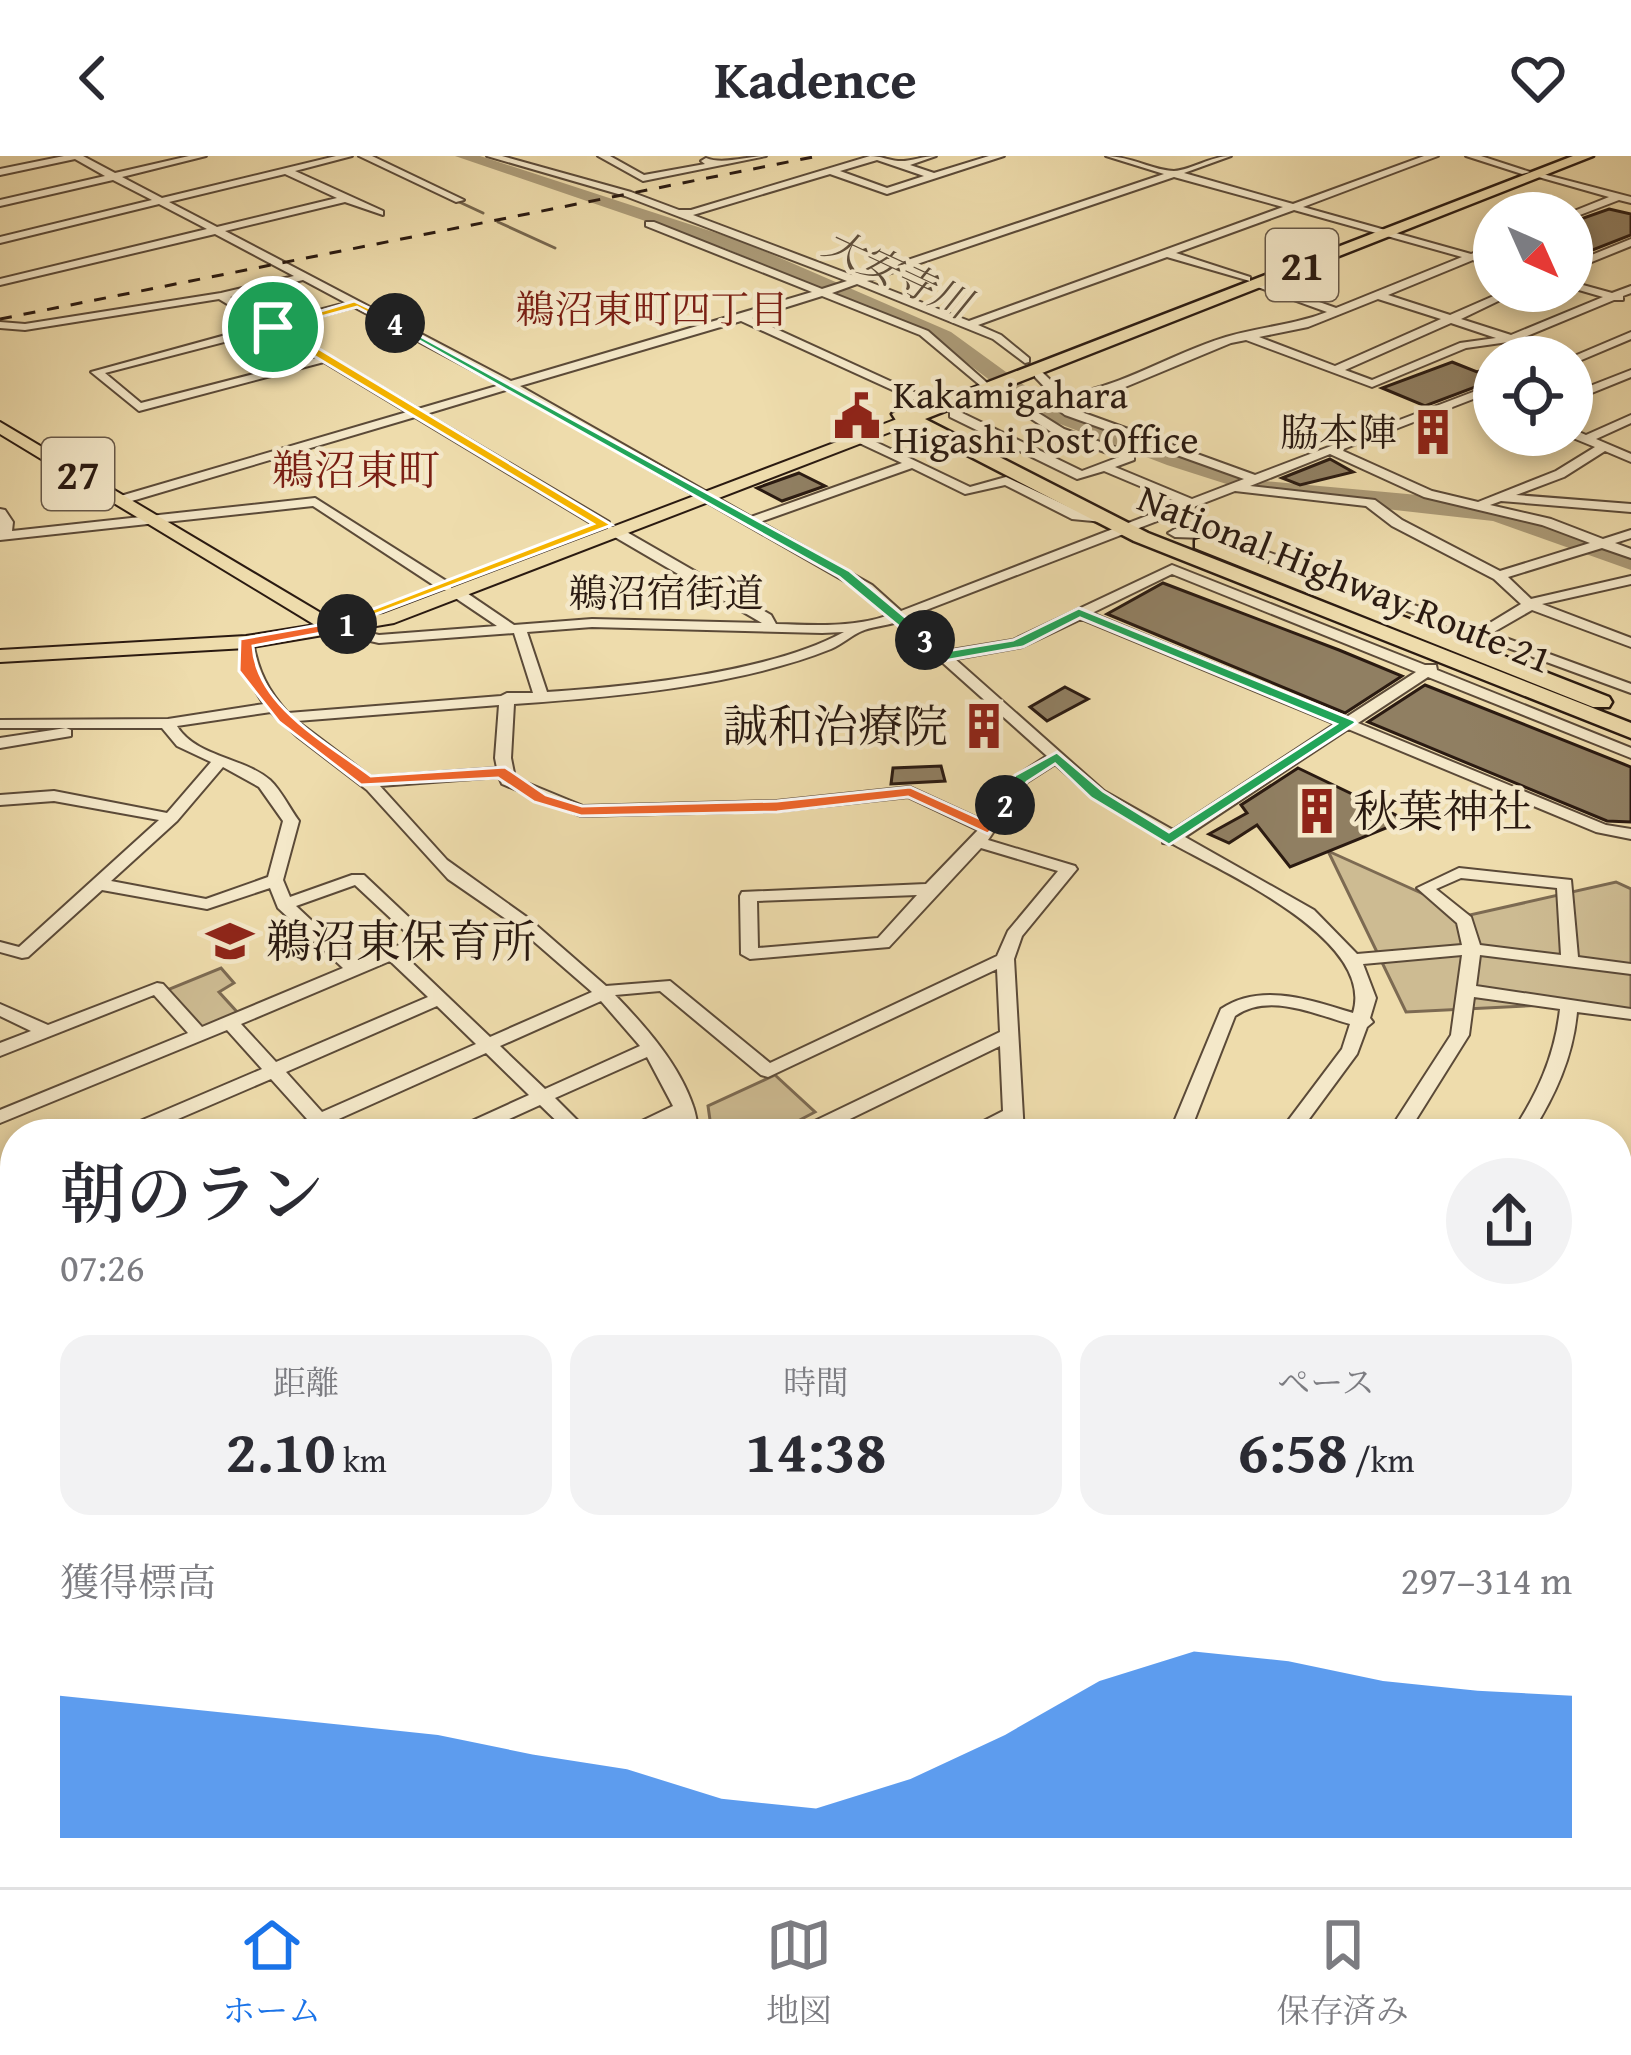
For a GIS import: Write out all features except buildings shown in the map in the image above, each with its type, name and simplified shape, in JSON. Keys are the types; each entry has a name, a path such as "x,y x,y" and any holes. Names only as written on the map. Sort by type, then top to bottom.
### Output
{"highway":[{"name":"21","path":"1531,173 1566,156"},
{"name":"21","path":"910,413 1531,173 1586,156"},
{"path":"954,423 941,416 988,386"},
{"name":"National Highway Route 21","path":"910,413 954,423 1232,585 1631,731"},
{"name":"National Highway Route 21","path":"910,413 1102,518 1175,533 1483,651 1631,715"}],"main road":[{"path":"703,491 859,438 910,413"},
{"path":"335,629 451,590 910,413"},
{"name":"27","path":"1,429 335,629"},
{"path":"0,656 246,642 335,629 407,612 451,590"},
{"path":"202,645 244,638 274,626 278,612 269,591"}],"street":[{"path":"0,172 76,156 506,383 867,588 1097,794 1169,840 1308,914 1353,960 1366,986 1364,1022 1352,1051 1300,1119"},
{"path":"0,202 201,156"},
{"path":"0,240 347,156"},
{"path":"364,156 459,200"},
{"path":"492,156 691,213 876,156 933,176"},
{"path":"603,156 643,178 761,156"},
{"path":"697,156 714,165"},
{"path":"901,165 931,156"},
{"path":"830,171 886,191 999,156"},
{"path":"1112,156 1472,257"},
{"path":"121,500 826,292 1226,156"},
{"path":"969,325 1433,156"},
{"path":"1471,156 1627,196"},
{"path":"286,171 380,213"},
{"path":"1593,208 1627,196"},
{"path":"0,282 346,199"},
{"path":"655,205 969,325 997,338 1024,370"},
{"path":"650,224 924,333 988,386 1060,432 1130,457 1081,476 954,423"},
{"path":"1593,257 1631,242"},
{"path":"1166,253 1337,312"},
{"path":"1058,400 1102,393 1245,336 1294,328 1472,257"},
{"path":"0,325 25,327 221,296 307,276"},
{"path":"869,288 976,334 1093,422 1248,484 1370,503 1397,523 1499,576 1529,604 1631,643"},
{"path":"1518,336 1631,289"},
{"path":"1593,291 1631,301"},
{"path":"1377,295 1502,336"},
{"path":"221,296 766,619 770,626"},
{"path":"328,358 139,407 97,372 358,303"},
{"path":"1338,369 1473,308"},
{"path":"742,317 910,413"},
{"path":"1593,352 1631,335"},
{"path":"1245,336 1372,384 1473,344"},
{"path":"1593,388 1631,373"},
{"name":"鵜沼宿街道","path":"335,629 363,639 515,628 858,628 898,617 1473,395"},
{"path":"1593,431 1631,419"},
{"path":"859,438 969,491 1006,482 1078,516 1102,518"},
{"path":"1593,442 1631,458"},
{"path":"1481,503 1504,498 1604,447"},
{"path":"1333,451 1428,494 1481,503 1631,554"},
{"path":"752,521 914,463"},
{"path":"1104,467 1193,504"},
{"path":"1504,498 1631,508"},
{"path":"0,514 7,521 2,535 315,502 515,628 541,697"},
{"path":"1175,533 1205,534 1248,548 1476,638 1631,689"},
{"path":"1499,576 1631,534"},
{"path":"944,656 1017,644 1172,569 1232,585 1631,753"},
{"path":"1476,638 1529,604 1631,580"},
{"path":"407,612 398,621 401,630 428,633"},
{"path":"1079,613 1602,829 1631,834"},
{"path":"5,724 61,729 541,697 712,677 839,640 858,628"},
{"path":"246,642 247,671 279,713 367,782 453,875 523,923 603,994 650,1048 687,1119"},
{"path":"1169,840 1430,668"},
{"path":"507,697 505,772 508,781 540,799 581,811 777,806 910,792 983,836 1070,868 1014,934 1005,958 1014,1119"},
{"path":"313,741 314,729 339,711"},
{"path":"168,723 172,735 266,784 291,821 275,880 284,904 355,970"},
{"path":"0,743 16,736 5,724"},
{"path":"0,743 61,729"},
{"path":"931,889 748,896 750,954 883,943 983,836 1021,779 1057,757"},
{"path":"0,947 22,953 171,818 221,760"},
{"path":"367,782 505,772"},
{"path":"0,800 53,796 171,818"},
{"path":"1407,1119 1460,1035 1472,949 1465,920 1425,888 1459,873 1565,884 1570,961"},
{"path":"0,1117 424,940 358,879 284,904"},
{"path":"98,884 207,904 275,880"},
{"path":"1353,960 1472,949 1631,969"},
{"path":"393,954 566,1119"},
{"path":"342,1119 603,994 664,986 768,1071 1005,958"},
{"path":"0,1050 157,988 199,1035"},
{"path":"1466,990 1631,1015"},
{"path":"161,1119 440,999"},
{"path":"1185,1119 1227,1013 1236,1004 1266,1000 1364,1022"},
{"path":"1531,1119 1545,1099 1567,1042 1569,1005"},
{"path":"0,1009 46,1031"},
{"path":"230,1023 319,1119"},
{"path":"834,1119 1008,1035"},
{"path":"491,1119 650,1048"},
{"path":"662,1119 685,1108"}],"shaded area":[{"path":"1328,851 1470,915 1616,882 1631,889 1631,1016 1585,1003 1406,1012"},
{"path":"221,968 234,983 219,992 239,1014 201,1031 167,990"},
{"path":"775,1075 815,1112 802,1119 710,1119 708,1106"}],"waterway":[{"name":"大安寺川","path":"463,156 734,245 944,336 1042,409 1175,460 1261,488 1451,505 1499,515 1631,563"},
{"path":"455,200 483,213"},
{"path":"498,222 555,248"}],"tunnel":[{"path":"921,399 954,414"}],"railway":[{"path":"0,319 818,156"}],"place":[{"name":"Kakamigahara Higashi Post Office","path":"857,416"},
{"name":"脇本陣","path":"1433,432"},
{"name":"誠和治療院","path":"984,726"},
{"name":"秋葉神社","path":"1317,811"},
{"name":"鵜沼東保育所","path":"230,941"}],"district":[{"name":"鵜沼東町四丁目","path":"652,309"},
{"name":"鵜沼東町","path":"356,470"}],"route":[{"path":"358,303 707,494 867,588 944,656 1017,644 1079,613 1348,723 1169,840 1097,794 1057,757 1038,764 1021,779 988,829 910,792 777,806 581,811 540,799 508,781 505,772 367,782 273,707 247,671 246,642 335,629 604,525 273,327 358,303"}]}
